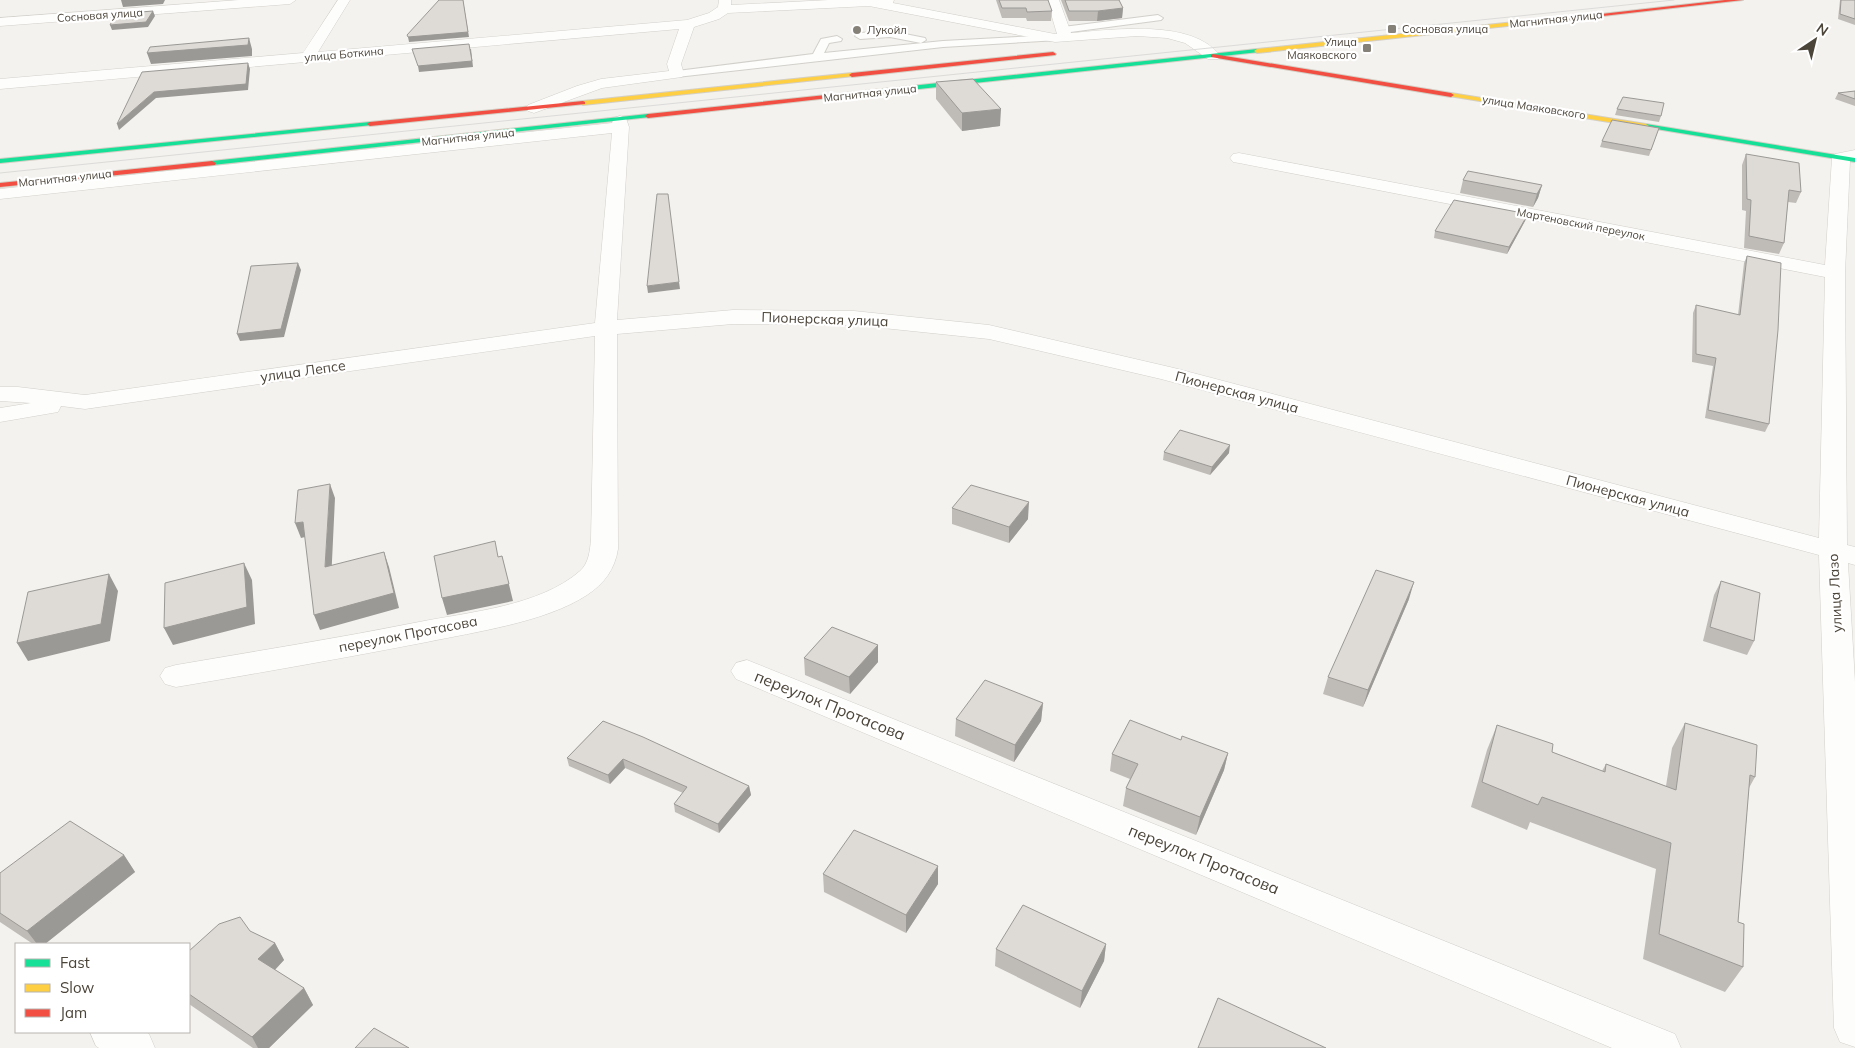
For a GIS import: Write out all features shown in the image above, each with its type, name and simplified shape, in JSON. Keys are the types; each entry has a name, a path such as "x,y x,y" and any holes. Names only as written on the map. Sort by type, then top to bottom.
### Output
{"main road":[{"name":"Магнитная улица","path":"0,185 621,124 1213,56 1740,0"},
{"path":"1151,44 1208,38"},
{"name":"Магнитная улица","path":"0,161 1063,53"},
{"name":"улица Маяковского","path":"1213,56 1850,158"}],"street":[{"name":"Сосновая улица","path":"0,22 290,0"},
{"path":"307,58 344,0"},
{"path":"725,4 922,0"},
{"path":"1053,0 1061,34"},
{"path":"869,2 1061,34 1137,32 1167,34 1190,40 1213,56"},
{"name":"улица Боткина","path":"0,84 688,24 714,16 725,4"},
{"path":"534,108 601,84 677,74 674,64 688,24"},
{"path":"0,194 621,124"},
{"name":"переулок Протасова","path":"176,676 460,625 554,600 576,589 592,576 603,559 606,539 606,328 621,124"},
{"name":"Мартеновский переулок","path":"1239,158 1835,273"},
{"name":"улица Лазо","path":"1850,158 1835,273 1844,554 1855,1028"},
{"name":"Пионерская улица","path":"606,328 733,317 835,317 988,332 1166,373 1844,554"},
{"name":"улица Лепсе","path":"0,394 18,394 85,402 606,328"},
{"path":"0,415 85,402"},
{"name":"переулок Протасова","path":"747,671 1660,1048"},
{"path":"112,1033 134,1048"}],"lane":[{"path":"677,74 817,57 1061,34 1158,18"},
{"path":"860,36 890,34 943,44"},
{"path":"817,57 825,41 837,38"}],"building":[{"path":"439,0 463,0 468,32 408,37 407,35"},
{"path":"999,0 1048,0 1052,11 1027,12 1026,8 1002,8"},
{"path":"1065,0 1119,0 1123,8 1098,11 1069,11"},
{"path":"1841,0 1855,0 1855,19 1840,14"},
{"path":"153,11 146,22 110,25 116,14"},
{"path":"249,38 248,45 147,53 150,47"},
{"path":"469,44 472,61 418,66 412,49"},
{"path":"248,63 246,84 154,92 117,124 142,72"},
{"path":"973,79 1001,109 962,113 936,82"},
{"path":"1855,91 1855,99 1838,93"},
{"path":"1623,97 1664,103 1661,116 1617,109"},
{"path":"1612,120 1659,128 1651,150 1602,141"},
{"path":"1746,154 1799,163 1801,192 1789,190 1784,243 1749,236 1751,200 1747,199"},
{"path":"1468,171 1542,185 1537,194 1463,180"},
{"path":"657,194 668,194 679,282 647,286"},
{"path":"1454,200 1528,214 1509,247 1435,231"},
{"path":"1747,256 1781,263 1778,330 1769,424 1708,410 1716,358 1696,354 1696,305 1740,315"},
{"path":"298,263 281,329 237,334 251,266"},
{"path":"1180,430 1230,445 1212,467 1164,452"},
{"path":"330,484 325,567 384,552 394,593 314,615 303,522 295,523 298,490"},
{"path":"971,485 1029,502 1009,527 952,508"},
{"path":"495,541 498,557 502,556 509,584 442,598 434,556"},
{"path":"244,563 247,607 164,628 165,583"},
{"path":"1376,570 1414,582 1368,690 1328,677"},
{"path":"109,574 101,624 17,643 28,592"},
{"path":"1721,581 1760,593 1754,641 1710,627"},
{"path":"832,627 878,645 849,677 804,658"},
{"path":"985,680 1043,703 1015,745 956,719"},
{"path":"1130,720 1181,740 1182,736 1228,753 1200,817 1126,788 1138,764 1112,754"},
{"path":"603,721 643,737 749,786 718,824 674,804 687,787 623,759 608,775 567,758"},
{"path":"1685,723 1757,745 1755,777 1750,775 1738,922 1744,924 1743,967 1659,934 1671,843 1542,797 1538,805 1482,782 1497,725 1553,744 1552,752 1605,772 1606,764 1676,790"},
{"path":"70,821 124,855 27,931 0,913 0,873"},
{"path":"854,830 938,866 906,915 823,874"},
{"path":"1023,905 1106,944 1082,991 996,949"},
{"path":"240,917 250,931 275,943 258,959 304,988 252,1037 190,995 190,950 219,924"},
{"path":"1218,998 1326,1048 1198,1048"},
{"path":"374,1028 409,1048 355,1048"}],"tram line":[{"path":"0,173 1674,0"}],"traffic: fast":[{"path":"845,95 1257,51"},
{"path":"212,163 648,116"},
{"path":"0,161 370,124"},
{"path":"1646,126 1855,160"}],"traffic: slow":[{"path":"1257,51 1524,23"},
{"path":"583,103 852,75"},
{"path":"1451,95 1646,126"}],"traffic: jam":[{"path":"1524,23 1740,0"},
{"path":"852,75 1053,54"},
{"path":"1213,56 1451,95"},
{"path":"648,116 845,95"},
{"path":"370,124 583,103"},
{"path":"0,185 212,163"}],"place":[{"name":"Сосновая улица","path":"1392,29"},
{"name":"Лукойл","path":"857,30"},
{"name":"Улица Маяковского","path":"1367,48"}]}
